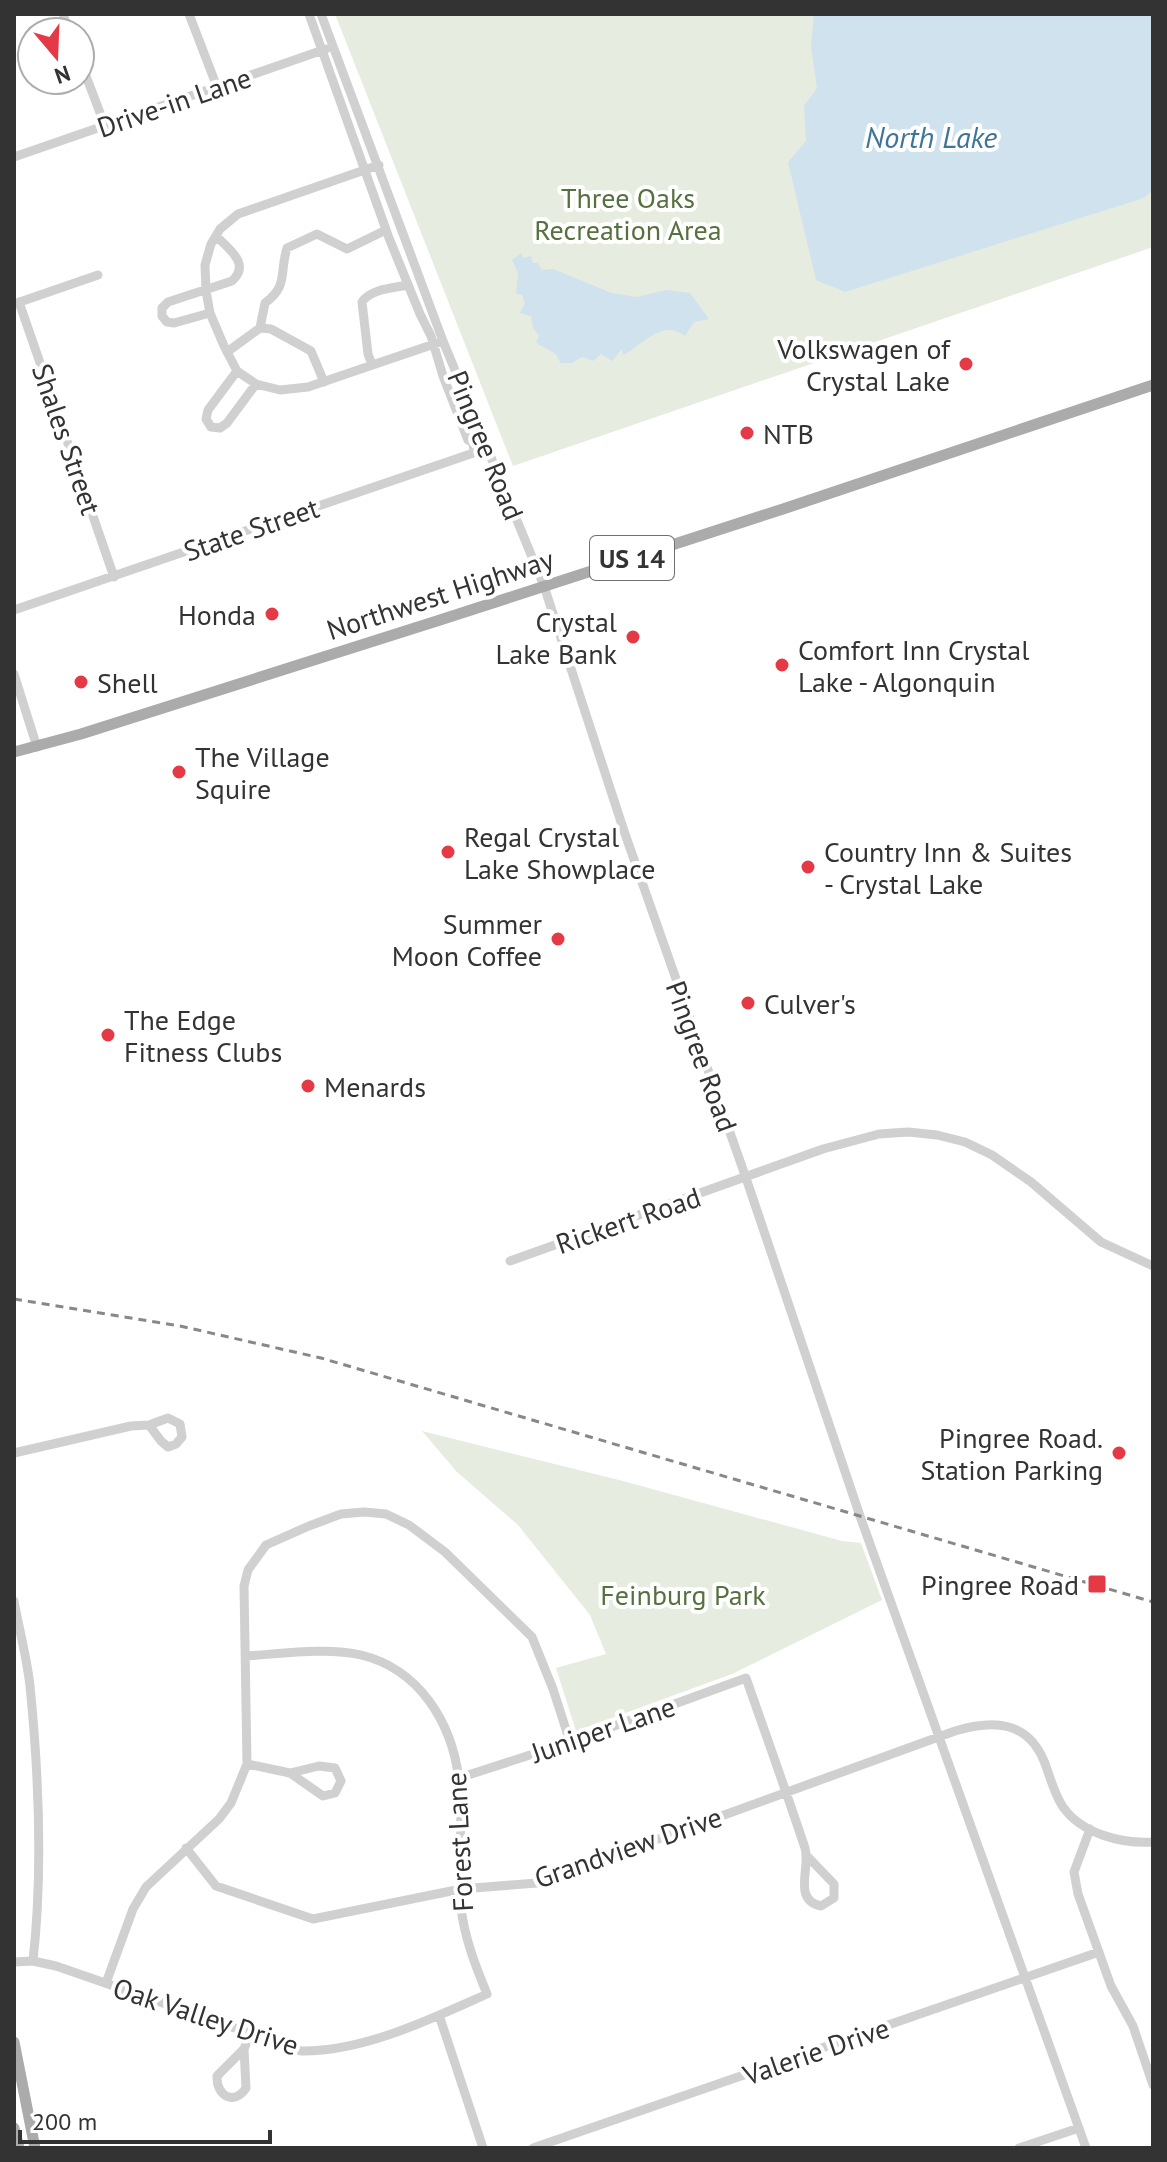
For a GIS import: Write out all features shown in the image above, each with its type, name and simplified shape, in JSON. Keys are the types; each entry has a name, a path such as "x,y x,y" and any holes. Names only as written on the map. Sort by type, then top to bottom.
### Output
{"main road":[{"name":"Northwest Highway","path":"14,752 544,586 1153,385"},
{"path":"14,2042 35,2148"},
{"path":"14,2128 19,2148"}],"street":[{"path":"189,14 217,87"},
{"path":"309,14 328,48 343,112 367,169 386,230 408,285 438,342 443,376 468,440 473,443 474,452"},
{"name":"Pingree Road","path":"321,14 328,48 379,165 438,342 488,448 544,586 624,831 860,1516 1086,2148"},
{"name":"Drive-in Lane","path":"14,157 328,48"},
{"path":"94,96 105,126"},
{"path":"379,165 238,214 220,229 205,265 210,313 237,371 256,384 280,390 308,387 438,342"},
{"path":"260,328 265,303 281,287 287,248 317,234 347,249 386,230"},
{"path":"210,313 174,323 167,322 162,316 162,308 168,302 206,291 239,275 241,265 236,256 216,236"},
{"path":"17,303 98,275"},
{"path":"372,365 362,302 366,296 408,285"},
{"name":"Shales Street","path":"17,303 114,577"},
{"path":"227,352 265,326 311,351 324,382"},
{"path":"237,371 208,410 206,419 211,427 220,428 227,423 256,384"},
{"name":"State Street","path":"14,610 488,448"},
{"path":"14,674 37,747"},
{"name":"Rickert Road","path":"510,1261 823,1149 879,1134 908,1132 965,1142 992,1155 1031,1182 1101,1242 1153,1266"},
{"path":"14,1453 131,1426 149,1425"},
{"path":"106,1983 133,1909 146,1887 219,1819 231,1803 247,1764 244,1586 248,1570 266,1545 341,1514 364,1512 386,1514 425,1535 532,1637 570,1742"},
{"path":"14,1601 29,1684 37,1808 38,1922 33,1961"},
{"name":"Forest Lane","path":"245,1656 332,1652 357,1654 398,1668 422,1691 439,1715 459,1778 458,1866 465,1930 487,1994"},
{"name":"Juniper Lane","path":"459,1778 570,1742 746,1678 786,1792"},
{"name":"Grandview Drive","path":"186,1848 216,1886 313,1919 461,1889 537,1883 984,1723 1001,1724 1023,1734 1039,1751 1063,1807 1090,1829"},
{"path":"247,1764 290,1773 323,1796 335,1793 341,1781 335,1768 328,1765 290,1773"},
{"path":"786,1792 808,1857 805,1896 809,1902 821,1906 834,1898 834,1884 808,1857"},
{"path":"1153,1842 1123,1840 1090,1829 1074,1872 1078,1894 1111,1986 1133,2026 1153,2085"},
{"name":"Valerie Drive","path":"533,2148 1099,1952"},
{"name":"Oak Valley Drive","path":"14,1962 33,1961 106,1983 301,2051 337,2050 439,2015 487,1994"},
{"path":"439,2015 483,2148"},
{"path":"244,2049 246,2088 238,2096 224,2096 218,2090 217,2076 244,2049 250,2034"},
{"path":"1019,2148 1079,2128"}],"green space":[{"name":"Three Oaks Recreation Area","path":"335,14 1153,14 1153,247 513,466"},
{"name":"Feinburg Park","path":"422,1431 623,1481 842,1541 861,1543 882,1600 732,1674 576,1731 556,1668 606,1654 590,1615 518,1525 457,1472"}],"water":[{"name":"North Lake","path":"814,14 1153,14 1153,190 1144,198 845,292 816,280 788,162 806,141 804,106 817,88 811,46"},
{"path":"521,253 523,258 531,256 533,263 538,263 542,270 553,269 612,293 637,297 666,290 690,293 709,319 694,322 685,336 677,331 661,331 623,355 622,349 612,361 601,354 593,361 582,357 572,363 560,363 554,353 536,342 539,336 533,328 531,316 520,313 525,303 522,295 516,294 518,273 512,260"}],"railway":[{"path":"14,1299 180,1326 321,1358 1153,1602"}],"place":[{"name":"Volkswagen of Crystal Lake","path":"966,364"},
{"name":"NTB","path":"747,433"},
{"name":"Honda","path":"272,614"},
{"name":"Crystal Lake Bank","path":"633,637"},
{"name":"Comfort Inn Crystal Lake - Algonquin","path":"782,665"},
{"name":"Shell","path":"81,682"},
{"name":"The Village Squire","path":"179,772"},
{"name":"Regal Crystal Lake Showplace","path":"448,852"},
{"name":"Country Inn & Suites - Crystal Lake","path":"808,867"},
{"name":"Summer Moon Coffee","path":"558,939"},
{"name":"Culver's","path":"748,1003"},
{"name":"The Edge Fitness Clubs","path":"108,1035"},
{"name":"Menards","path":"308,1086"},
{"name":"Pingree Road. Station Parking","path":"1119,1453"},
{"name":"Pingree Road","path":"1097,1584"}]}
